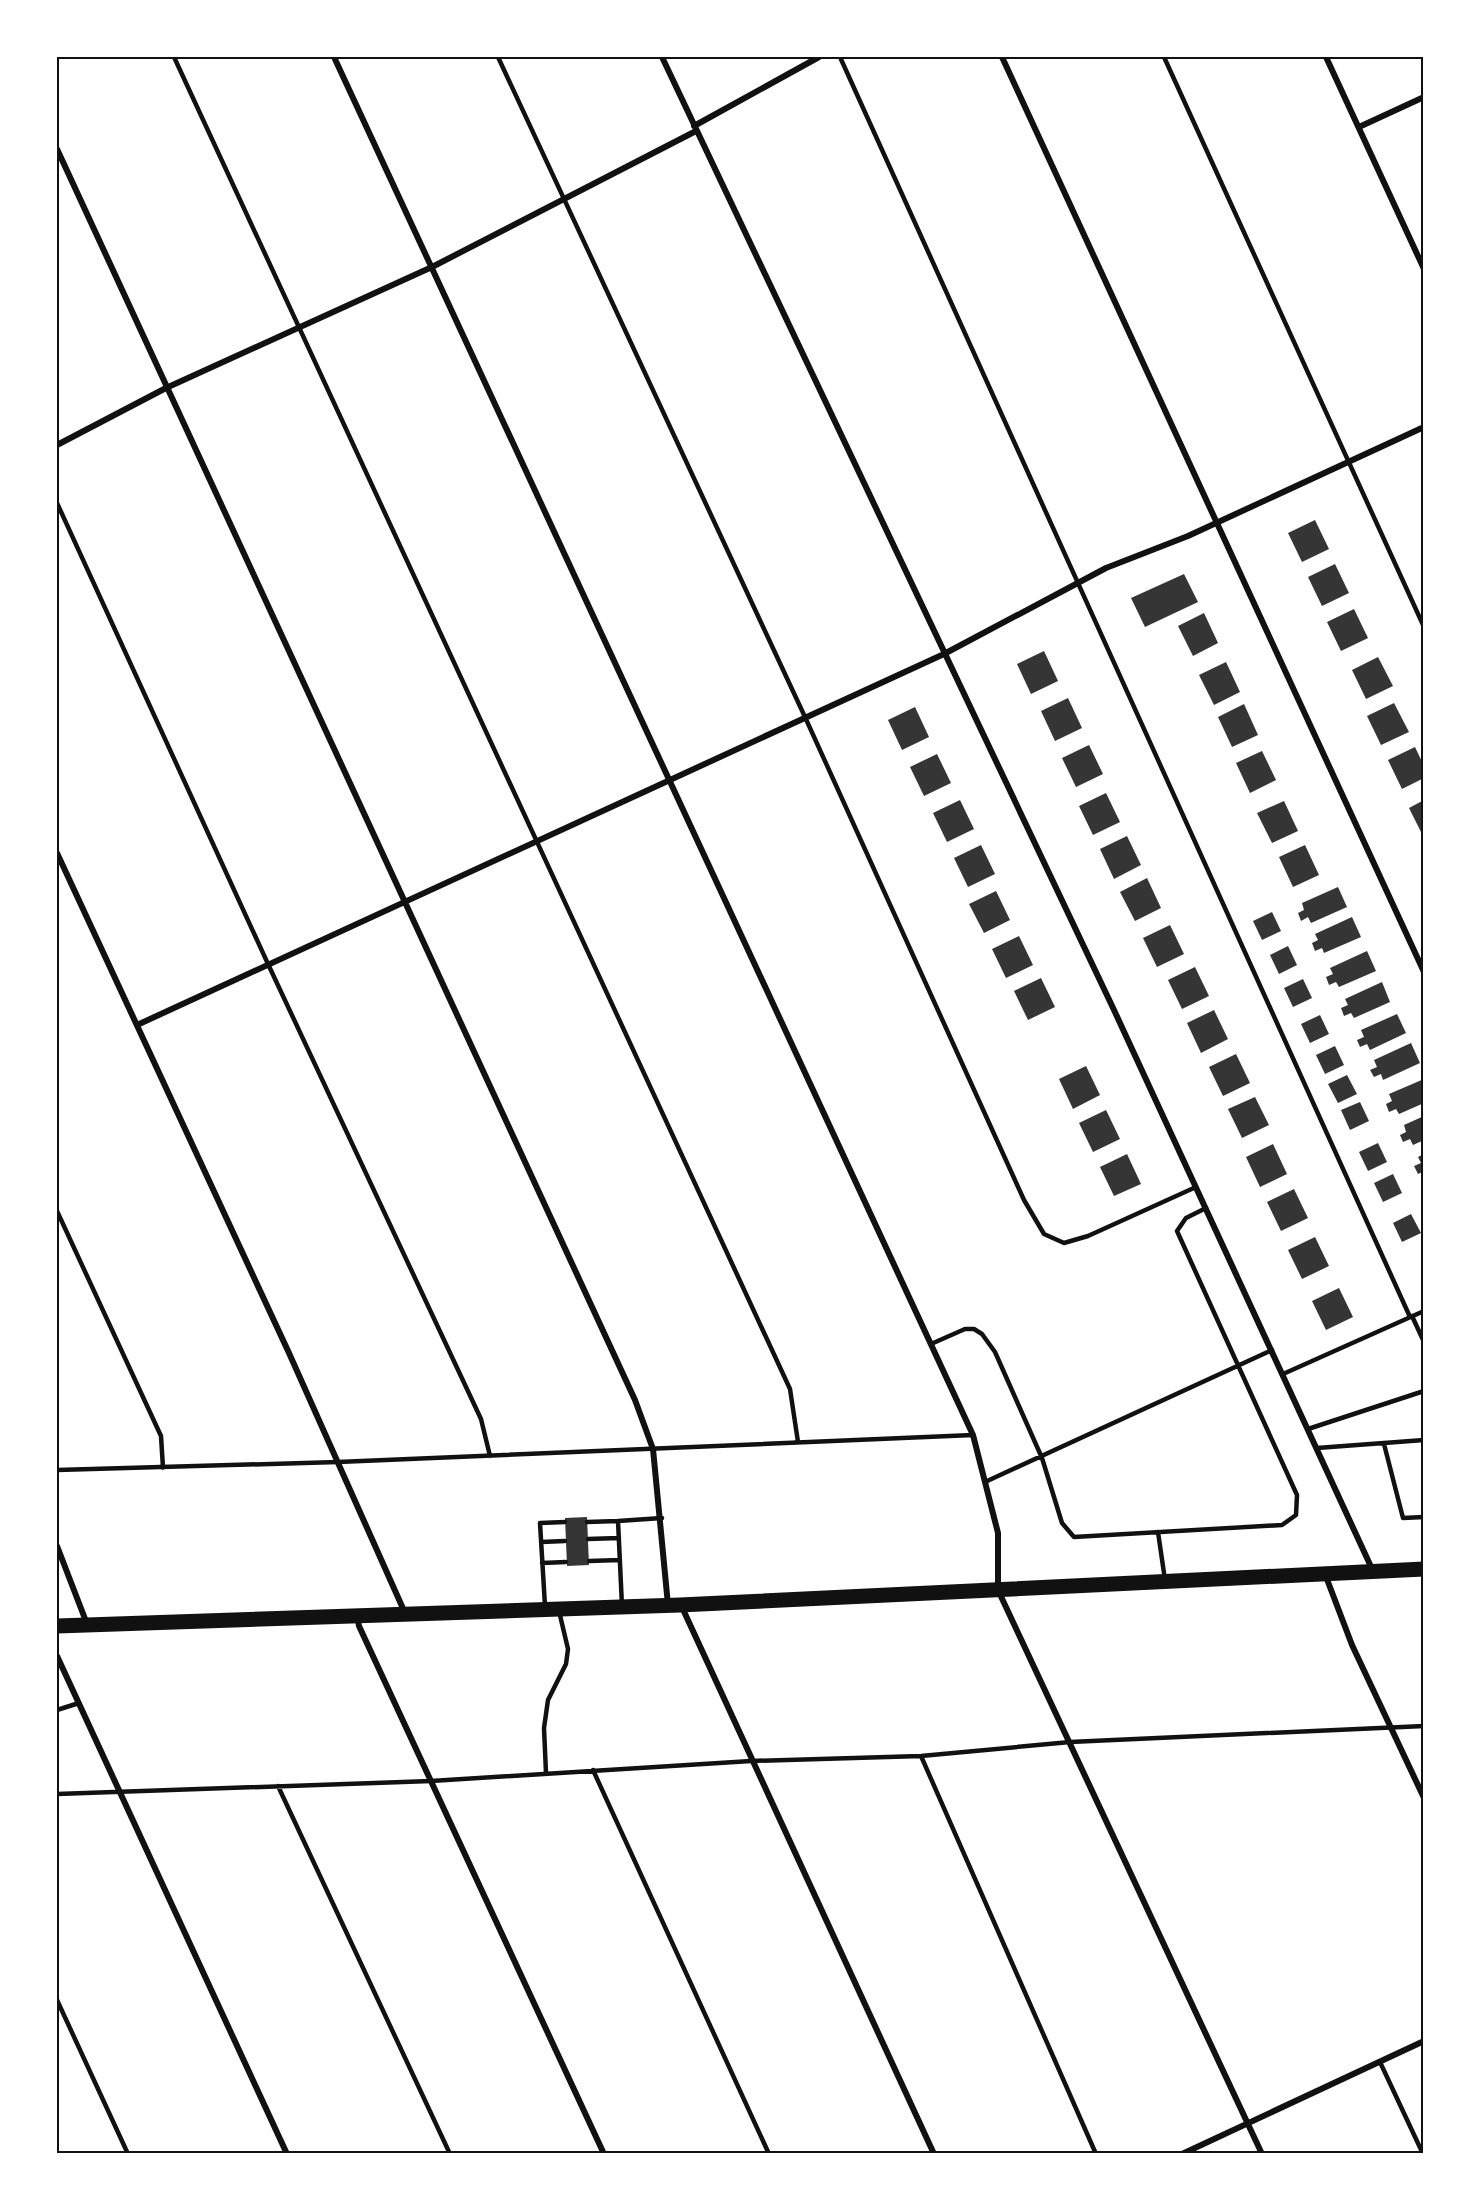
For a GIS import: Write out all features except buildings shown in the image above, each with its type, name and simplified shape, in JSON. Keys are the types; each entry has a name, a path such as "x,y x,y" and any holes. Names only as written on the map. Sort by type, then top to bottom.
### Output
{"main road":[{"path":"57,1626 674,1605 1424,1569"}],"street":[{"path":"334,57 973,1435 998,1533 998,1590 1262,2154"},
{"path":"662,57 1206,1208 1374,1572"},
{"path":"57,445 166,388 432,267 565,199 819,57"},
{"path":"1002,57 1424,972"},
{"path":"1326,57 1424,269"},
{"path":"1359,127 1424,97"},
{"path":"57,149 635,1400 653,1449 674,1605 751,1761 934,2154"},
{"path":"137,1025 944,654 1106,568 1217,523 1424,427"},
{"path":"57,853 338,1462 405,1614"},
{"path":"57,1546 87,1625"},
{"path":"1325,1574 1352,1645 1424,1798"},
{"path":"357,1616 359,1626 603,2154"},
{"path":"57,1656 287,2154"},
{"path":"1182,2154 1424,2041"}],"lane":[{"path":"174,57 790,1389 798,1442"},
{"path":"498,57 805,717 1024,1200 1044,1234 1064,1243 1088,1236 1196,1187"},
{"path":"840,57 1077,584 1424,1342"},
{"path":"1164,57 1347,463 1424,627"},
{"path":"57,503 268,964 482,1419 490,1456"},
{"path":"931,1344 965,1329 974,1329 982,1335 995,1352 1042,1458 1062,1523 1069,1534 1085,1537 1282,1525 1296,1515 1297,1495 1177,1231 1186,1218 1206,1208"},
{"path":"57,1210 161,1436 163,1467"},
{"path":"1283,1374 1424,1311"},
{"path":"985,1482 1042,1458 1272,1350"},
{"path":"1308,1429 1424,1391"},
{"path":"57,1470 338,1462 973,1435"},
{"path":"1317,1448 1424,1440"},
{"path":"1384,1444 1403,1518 1424,1517"},
{"path":"587,1522 662,1518"},
{"path":"618,1521 622,1606"},
{"path":"546,1773 544,1728 548,1700 566,1664 568,1649 552,1608 542,1563 540,1523 565,1522"},
{"path":"1158,1532 1165,1582"},
{"path":"588,1539 618,1538"},
{"path":"541,1542 565,1541"},
{"path":"589,1561 620,1560"},
{"path":"542,1563 566,1562"},
{"path":"57,1710 78,1703"},
{"path":"57,1794 431,1780 751,1761 921,1756 1071,1742 1424,1726"},
{"path":"921,1756 1096,2154"},
{"path":"593,1770 769,2154"},
{"path":"278,1786 450,2154"},
{"path":"57,2000 128,2154"},
{"path":"1380,2062 1423,2154"}]}
